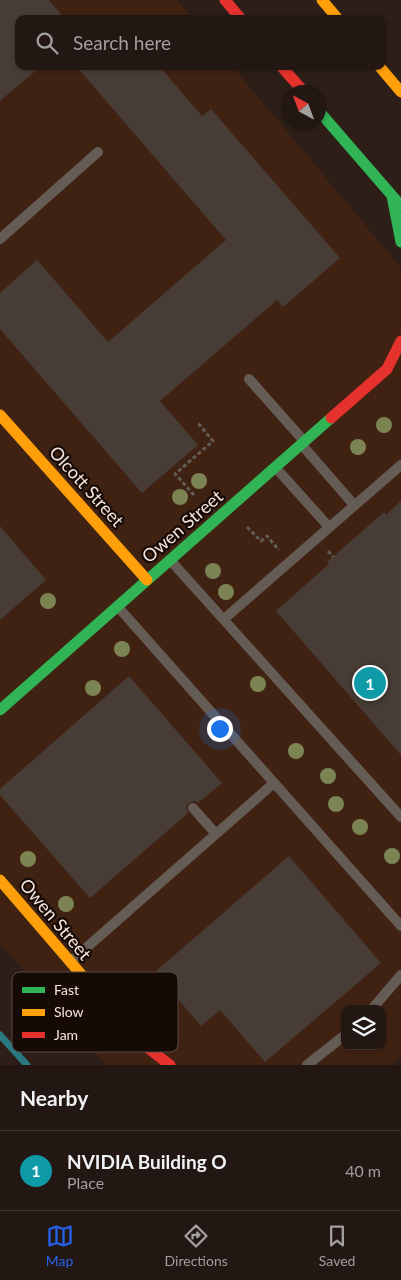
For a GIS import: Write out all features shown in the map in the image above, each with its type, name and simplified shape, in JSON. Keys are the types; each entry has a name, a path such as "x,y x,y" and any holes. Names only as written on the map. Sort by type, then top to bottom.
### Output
{"main road":[{"path":"225,0 238,15"},
{"path":"322,0 335,15"},
{"path":"285,70 298,85"},
{"path":"382,70 401,92"},
{"path":"326,119 401,206"},
{"path":"392,196 401,242"},
{"path":"388,369 401,341"},
{"path":"388,369 401,365"},
{"name":"Owen Street","path":"0,710 388,369"},
{"name":"Olcott Street","path":"2,422 147,580"},
{"name":"Owen Street","path":"0,880 78,972"},
{"name":"Owen Street","path":"153,1052 170,1065"}],"lane":[{"path":"0,239 98,152"},
{"path":"249,379 354,505"},
{"path":"224,619 401,465"},
{"path":"276,467 329,527"},
{"path":"170,560 401,817"},
{"path":"117,606 401,926"},
{"path":"70,963 274,783"},
{"path":"194,808 216,834"},
{"path":"375,1005 401,975"},
{"path":"306,1065 341,1038"}],"path":[{"path":"194,496 176,474 214,441 198,423"}],"shaded area":[{"path":"0,0 177,0 190,15 15,15 15,70 235,70 281,125 281,130 286,130 401,268 401,1056 392,1065 106,1065 95,1052 178,1052 178,972 25,972 0,943"}],"building":[{"path":"0,0 49,0 62,15 15,15 15,70 36,70 0,101"},
{"path":"79,70 162,70 202,116 211,109 340,258 283,307 277,300 160,401 198,445 142,493 0,329 0,293 37,260 108,342 226,240"},
{"path":"401,501 401,755 276,611 329,564 327,562 384,512 386,515"},
{"path":"0,526 46,580 0,620"},
{"path":"129,676 222,783 198,803 195,801 189,803 186,806 188,813 90,898 0,795 0,789"},
{"path":"289,856 381,963 265,1062 220,1010 201,1026 178,999 178,972 155,972"}],"waterway":[{"path":"0,1035 12,1048"},
{"path":"15,1052 27,1065"}],"traffic: fast":[{"path":"326,119 401,206"},
{"path":"392,196 401,242"},
{"path":"0,710 331,418"}],"traffic: slow":[{"path":"322,0 335,15"},
{"path":"382,70 401,92"},
{"path":"0,415 147,580"},
{"path":"0,880 79,972"}],"traffic: jam":[{"path":"225,0 238,15"},
{"path":"285,70 298,85"},
{"path":"331,418 387,369 401,341"},
{"path":"153,1052 170,1065"}],"place":[{"name":"NVIDIA Building O","path":"370,683"}]}
